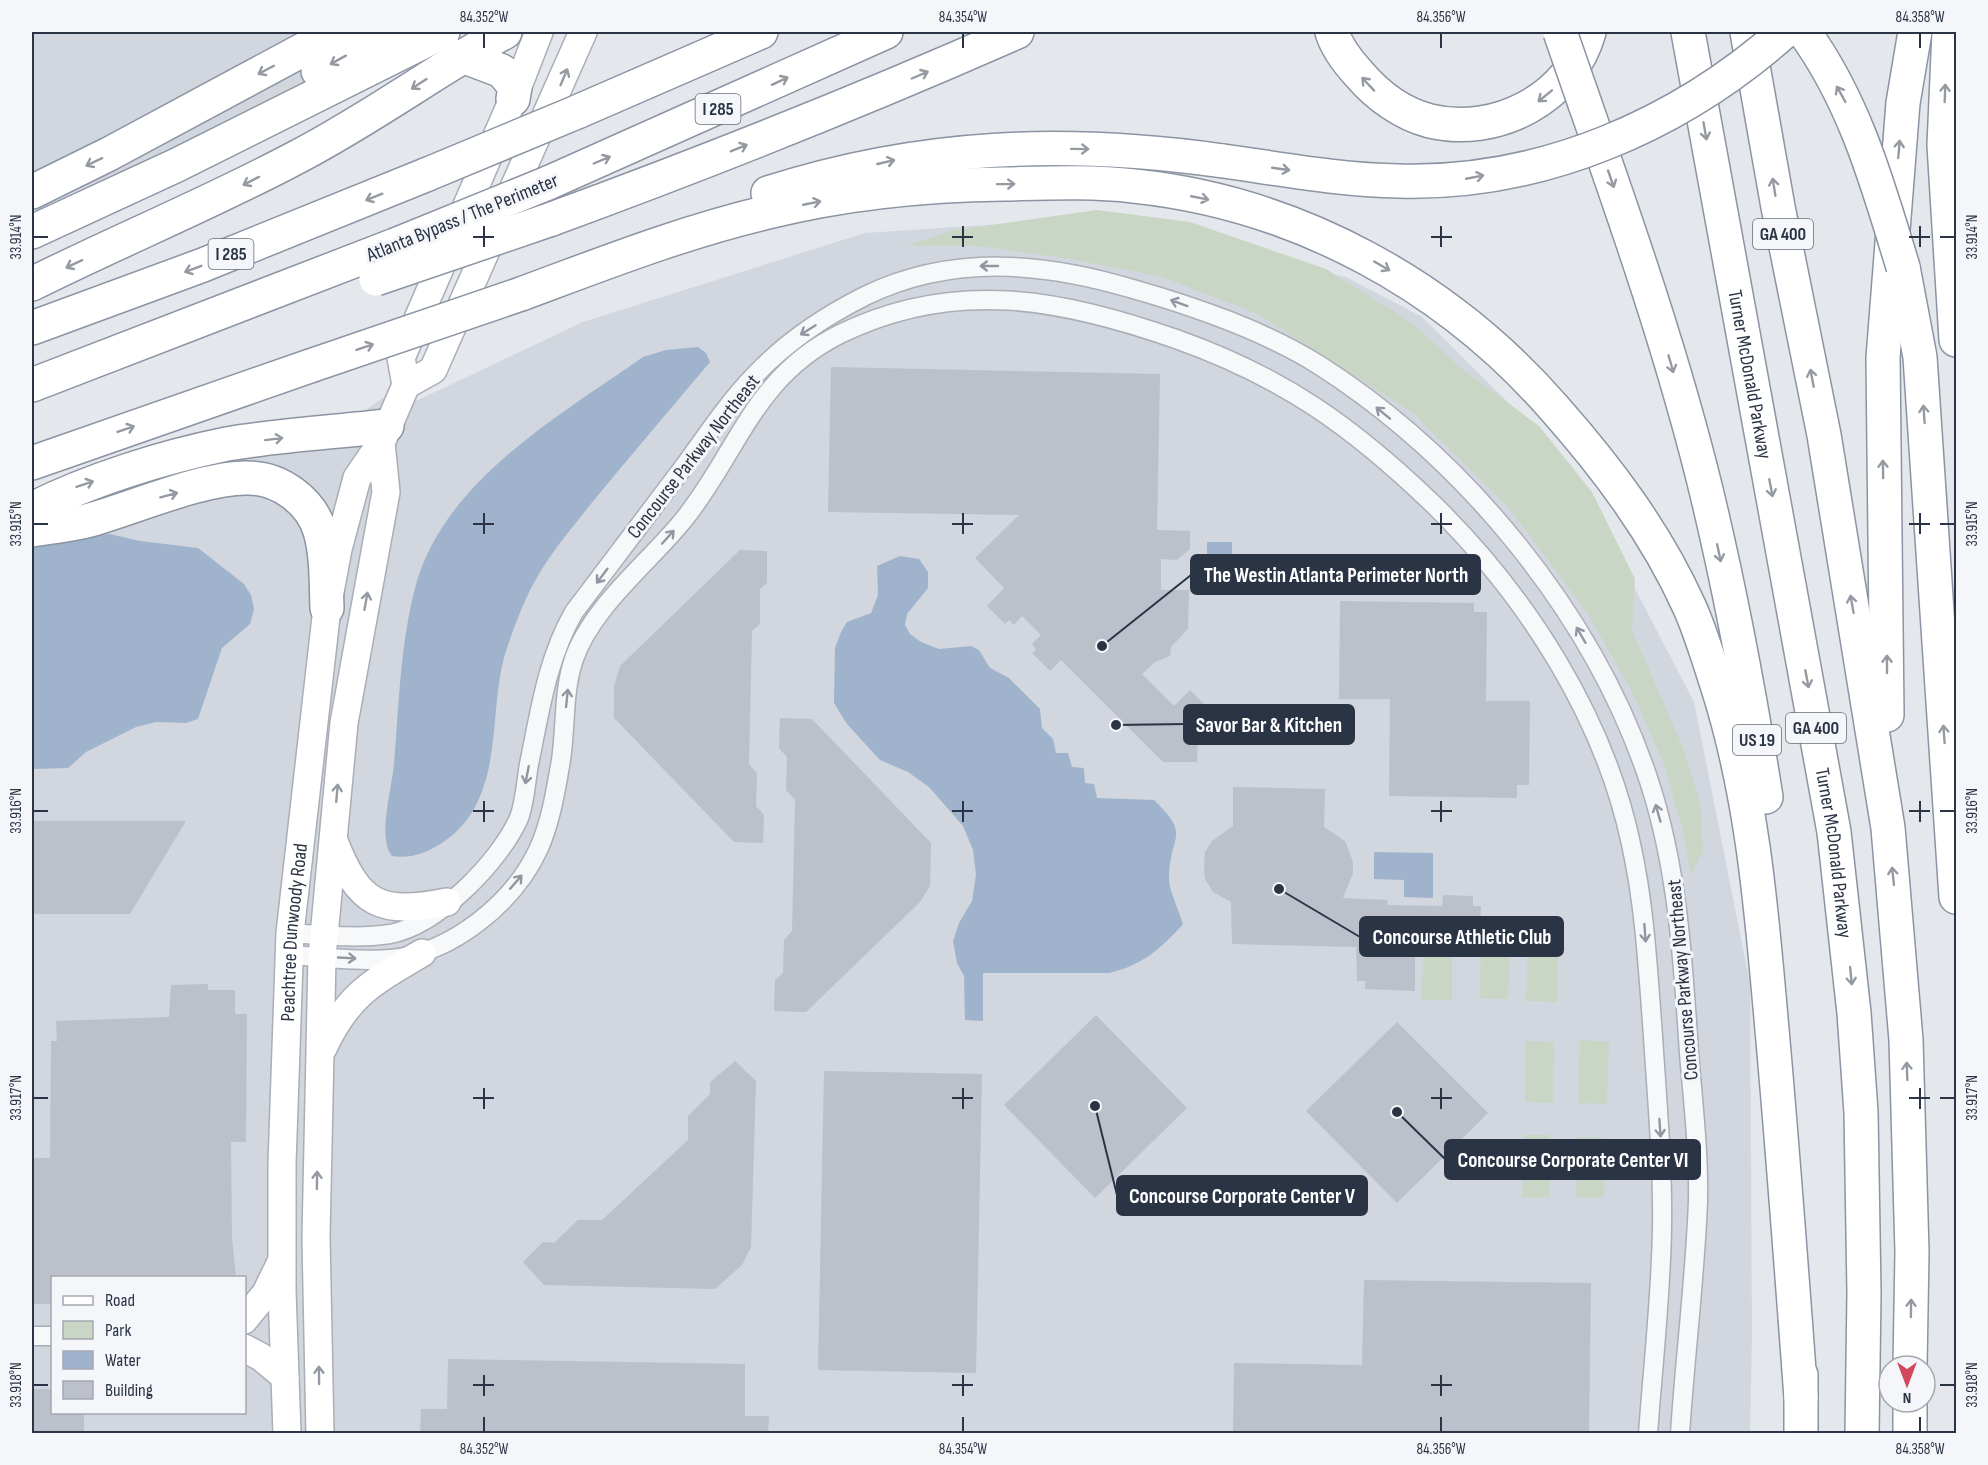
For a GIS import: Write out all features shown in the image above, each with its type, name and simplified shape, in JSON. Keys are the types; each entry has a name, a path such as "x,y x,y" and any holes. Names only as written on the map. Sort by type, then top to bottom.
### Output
{"highway":[{"path":"32,192 110,154 336,32"},
{"path":"32,221 153,161 390,32"},
{"path":"32,232 177,165 453,44 505,32"},
{"name":"I 285","path":"32,328 203,265 428,174 761,32"},
{"name":"Atlanta Bypass / The Perimeter","path":"32,385 395,245 548,183 886,32"},
{"path":"294,284 376,279 549,220 696,165 918,76 1017,32"},
{"path":"1332,32 1346,59 1373,90 1402,110 1430,121 1467,125 1501,119 1534,105 1560,84 1586,42 1589,32"},
{"name":"US 19","path":"1560,32 1667,351 1707,494 1758,746 1783,906 1792,1020 1801,1209 1801,1434"},
{"name":"Turner McDonald Parkway","path":"1688,32 1834,832 1853,1002 1861,1112 1864,1293 1862,1434"},
{"name":"GA 400","path":"1747,32 1778,207 1824,435 1888,828 1906,1040 1912,1252 1910,1354"},
{"path":"654,244 749,199 797,183 900,159 1038,148 1167,153 1330,176 1400,181 1463,179 1526,167 1586,151 1636,131 1712,88 1784,32"},
{"path":"1804,32 1848,107 1874,169 1903,267 1920,357 1956,897"},
{"path":"1888,828 1883,358 1903,103 1915,32"},
{"path":"1949,32 1944,145 1956,340"},
{"path":"453,44 502,71 515,87 513,99"},
{"path":"32,284 171,220 298,157 358,124 453,44"},
{"path":"32,463 521,294 654,244 768,211 867,192 963,185 1135,186 1217,202 1280,220 1332,239 1422,289 1468,324 1522,371 1620,488 1661,552 1691,610 1720,693 1745,791 1764,930 1801,1398"},
{"path":"32,509 71,489 109,476 227,444 384,434"},
{"path":"32,531 88,520 211,483 249,477 285,488 309,508 320,530 326,563 327,608"},
{"path":"1910,1414 1910,1434"}],"main road":[{"name":"Peachtree Dunwoody Road","path":"287,1434 282,1257 289,944 327,608 338,549 357,478 384,434 405,385 401,358 513,99 539,32"},
{"path":"405,385 433,370 583,32"},
{"name":"Peachtree Dunwoody Road","path":"320,1434 316,1238 323,946 344,723 386,492 384,434"},
{"path":"333,838 354,883 375,902 394,909 417,908 447,902"},
{"path":"320,1055 333,1026 350,1001 374,981 422,953"},
{"path":"246,1318 266,1293 282,1257"},
{"path":"246,1349 261,1357 285,1377"}],"street":[{"name":"Concourse Parkway Northeast","path":"323,946 392,933 423,919 471,884 498,852 519,817 552,660 561,635 574,612 749,381 796,338 859,299 894,283 929,272 969,266 1052,269 1107,281 1166,298 1278,343 1327,371 1417,441 1504,529 1566,610 1615,696 1634,738 1663,831 1675,890 1682,949 1698,1197 1680,1434"},
{"name":"Concourse Parkway Northeast","path":"289,944 323,946 392,959 422,953 474,927 527,869 547,826 561,759 571,667 580,644 614,597 684,520 765,394 809,353 839,335 900,309 971,299 1006,299 1089,312 1190,344 1263,374 1299,394 1394,467 1443,514 1509,590 1537,629 1583,711 1601,751 1630,840 1644,920 1661,1149 1662,1233 1648,1434"},
{"path":"32,1336 51,1336"}],"shaded area":[{"path":"32,32 415,32 142,164 32,208"},
{"path":"1034,222 1284,264 1346,277 1422,317 1570,464 1694,702 1750,984 1752,1336 1750,1433 32,1434 32,491 54,484 347,423 387,395 414,402 583,322 865,233"}],"green space":[{"path":"1097,210 1190,222 1326,269 1415,325 1458,366 1539,426 1592,492 1635,579 1632,630 1684,750 1700,803 1703,851 1691,875 1682,827 1662,759 1632,692 1588,614 1509,508 1413,413 1258,314 1162,277 1071,259 978,246 906,246 950,231"},
{"path":"1423,937 1452,938 1452,1000 1422,1000"},
{"path":"1481,938 1510,939 1508,999 1480,998"},
{"path":"1528,939 1559,939 1557,1002 1526,1001"},
{"path":"1580,1040 1609,1042 1607,1104 1578,1103"},
{"path":"1526,1041 1554,1042 1553,1103 1525,1102"},
{"path":"1524,1135 1550,1135 1549,1197 1522,1197"},
{"path":"1578,1137 1606,1138 1604,1198 1576,1198"}],"water":[{"path":"698,347 706,353 710,362 570,530 530,591 514,627 502,664 489,767 484,786 470,816 441,844 417,855 392,856 386,838 386,826 394,764 403,654 415,588 429,550 451,515 477,483 541,428 643,357 666,350"},
{"path":"110,534 140,541 198,548 244,584 251,595 254,609 250,624 222,648 198,719 186,723 156,722 136,727 86,752 68,768 32,769 32,545"},
{"path":"1207,542 1232,542 1232,560 1226,561 1226,582 1200,582 1200,562 1207,562"},
{"path":"900,556 919,559 928,572 928,588 907,614 905,625 910,634 921,642 939,649 971,646 979,650 990,668 1009,678 1040,709 1042,728 1053,739 1056,753 1068,753 1072,767 1084,768 1085,783 1094,784 1097,798 1154,800 1176,828 1169,881 1183,924 1167,941 1141,961 1109,973 983,973 983,1021 965,1020 964,976 957,963 953,941 959,923 972,901 976,875 973,850 963,826 929,787 908,772 880,760 847,724 834,703 835,648 841,632 847,622 871,613 878,595 877,566"},
{"path":"1374,852 1433,853 1433,898 1404,897 1404,880 1374,879"}],"building":[{"path":"831,367 1160,374 1157,530 1190,531 1190,549 1177,560 1161,559 1161,590 1189,590 1188,629 1171,647 1170,656 1155,662 1142,674 1174,706 1190,690 1209,709 1193,725 1198,737 1197,762 1163,762 1061,660 1050,671 1032,653 1036,649 1032,644 1041,635 1022,616 1014,625 1009,620 1005,624 987,606 1004,588 975,558 1019,515 828,512"},
{"path":"740,550 767,551 767,583 760,589 760,624 752,631 749,764 757,773 756,806 764,815 763,843 734,842 614,718 614,686 620,666"},
{"path":"1340,601 1474,603 1474,612 1487,612 1486,701 1530,701 1529,785 1517,785 1517,798 1389,796 1390,699 1339,699"},
{"path":"780,718 812,719 931,843 930,886 920,902 806,1012 774,1011 775,980 783,973 784,940 792,931 795,800 786,790 787,757 779,748"},
{"path":"1233,787 1325,789 1324,827 1345,841 1353,862 1353,873 1343,898 1388,900 1387,905 1442,906 1443,895 1473,896 1473,906 1481,906 1480,923 1415,920 1415,991 1365,989 1365,981 1357,981 1356,947 1232,944 1231,902 1213,892 1205,879 1204,867 1205,852 1212,841 1233,826"},
{"path":"32,821 186,821 130,914 32,914"},
{"path":"208,984 208,990 235,990 235,1014 247,1014 246,1142 231,1142 232,1238 236,1276 51,1276 51,1304 32,1304 32,1158 50,1158 51,1041 57,1041 56,1021 169,1017 171,985"},
{"path":"1096,1015 1187,1108 1095,1198 1004,1105"},
{"path":"1397,1022 1488,1113 1397,1203 1306,1111"},
{"path":"735,1061 756,1081 751,1247 742,1265 715,1289 544,1285 523,1262 543,1242 554,1243 578,1220 602,1220 688,1140 688,1116 710,1094 710,1082"},
{"path":"824,1071 982,1074 976,1373 818,1370"},
{"path":"1364,1280 1591,1283 1589,1434 1233,1434 1234,1363 1362,1365"},
{"path":"448,1359 745,1364 745,1416 769,1416 768,1434 420,1434 421,1409 447,1409"},
{"path":"32,1389 51,1389 51,1414 84,1414 84,1434 32,1434"}],"place":[{"name":"The Westin Atlanta Perimeter North","path":"1102,646"},
{"name":"Savor Bar & Kitchen","path":"1116,725"},
{"name":"Concourse Athletic Club","path":"1279,889"},
{"name":"Concourse Corporate Center V","path":"1095,1106"},
{"name":"Concourse Corporate Center VI","path":"1397,1112"}]}
